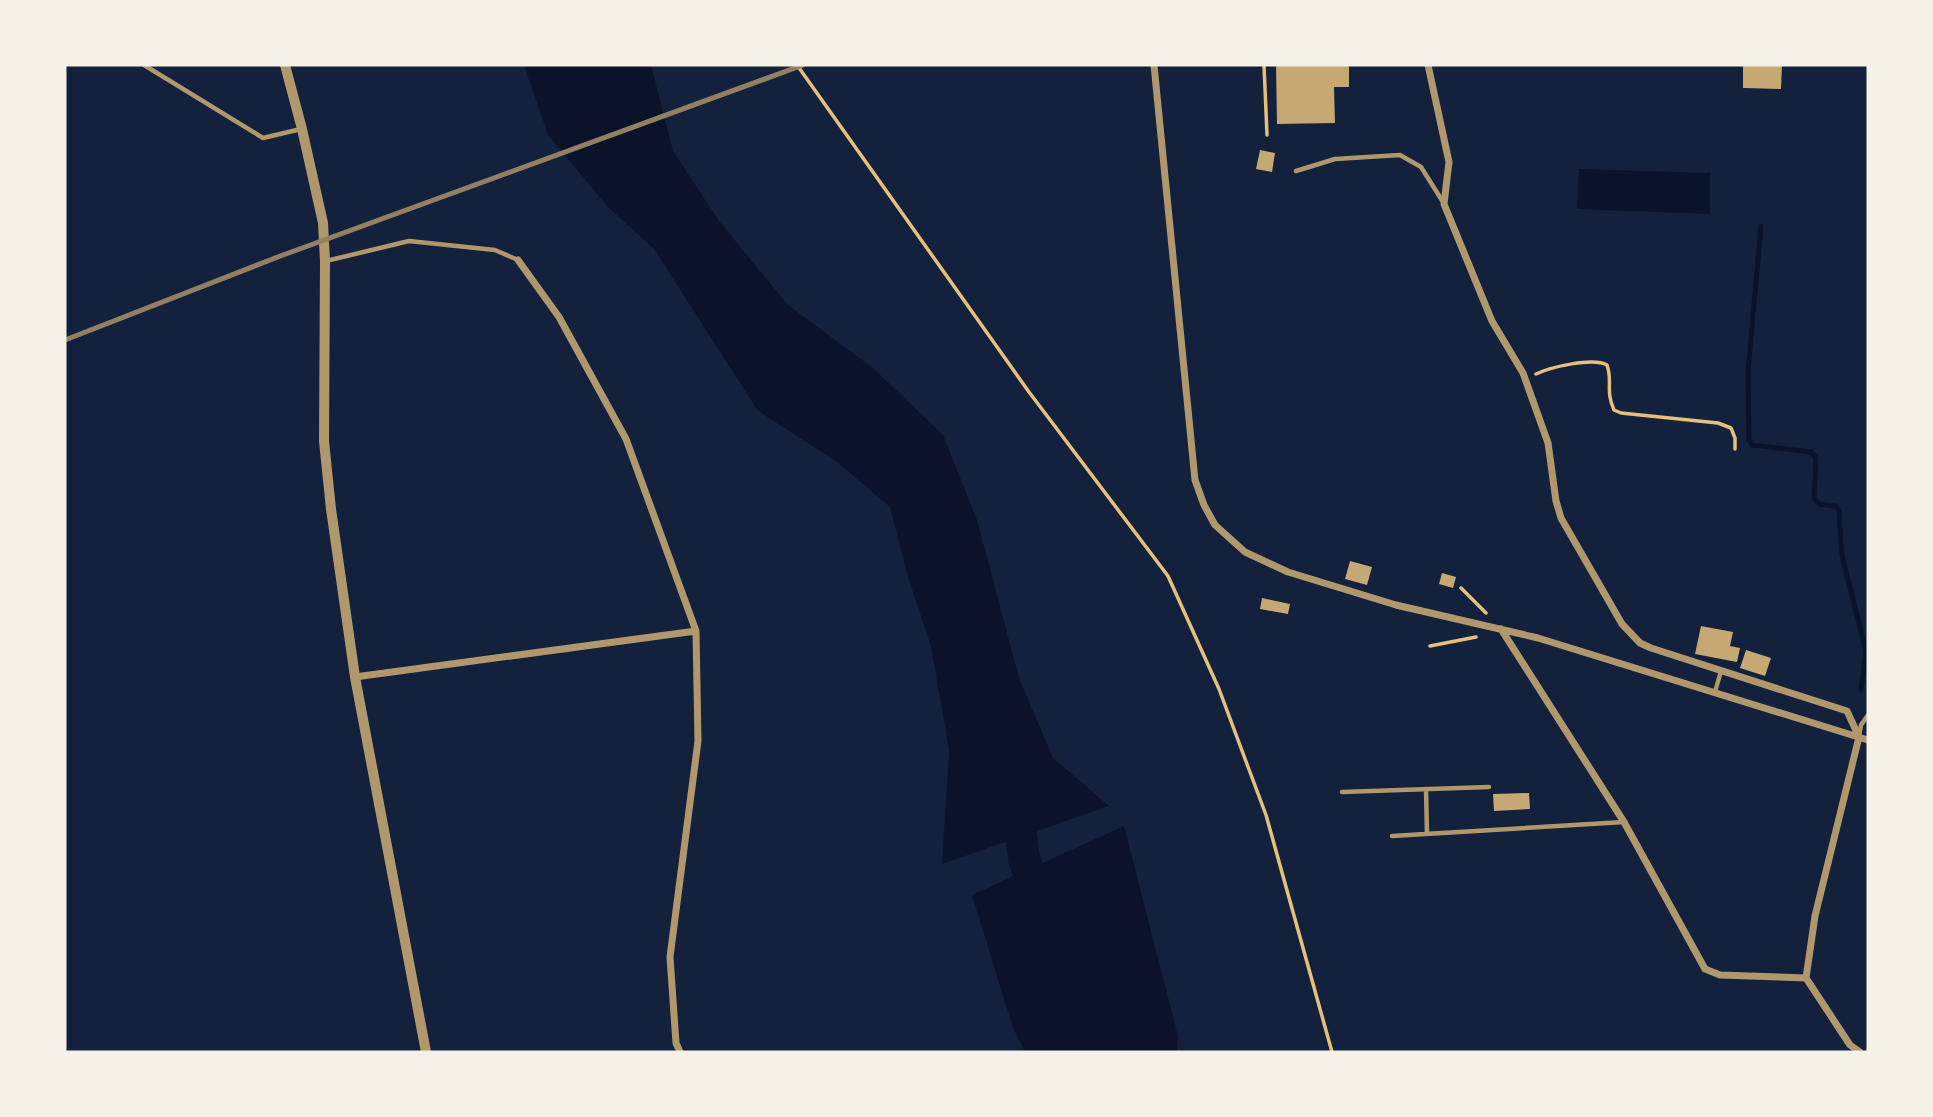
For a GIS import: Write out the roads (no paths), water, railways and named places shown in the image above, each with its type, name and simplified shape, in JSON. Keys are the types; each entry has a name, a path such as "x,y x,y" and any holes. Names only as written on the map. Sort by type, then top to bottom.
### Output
{"street":[{"path":"285,65 323,223 324,441 331,509 355,677 426,1052"},
{"path":"1154,65 1195,480 1215,525 1245,552 1288,572 1396,605 1501,629 1618,661 1868,740"},
{"path":"1428,65 1449,162 1444,204 1492,321 1525,380 1548,443 1561,518 1622,624 1640,643 1651,648 1847,711 1859,737 1815,916 1806,978 1836,1026 1850,1045 1860,1052"},
{"path":"518,260 559,317 626,439 696,631 698,741 670,957 676,1043 680,1052"},
{"path":"1501,629 1624,822 1705,969 1720,975 1806,978"},
{"path":"355,677 696,631"}],"lane":[{"path":"144,65 263,138 302,129"},
{"path":"1296,171 1335,159 1400,155 1421,167 1444,204"},
{"path":"325,261 409,241 495,250 518,260"},
{"path":"1714,693 1721,670"},
{"path":"1859,737 1861,725 1868,715"},
{"path":"1342,792 1489,787"},
{"path":"1426,789 1427,834"},
{"path":"1392,836 1624,822"}],"water":[{"path":"524,65 651,65 673,151 719,221 788,305 873,368 943,435 977,520 1019,678 1053,758 1109,806 942,864 949,750 931,646 908,577 890,507 837,462 758,411 654,249 608,207 548,135"},
{"path":"1579,169 1710,173 1710,214 1577,209"},
{"path":"1124,826 1178,1036 1177,1052 1025,1052 1013,1028 972,895"}],"waterway":[{"path":"1761,226 1748,372 1749,440 1752,445 1811,452 1816,457 1814,498 1819,504 1835,506 1839,511 1842,556 1866,651 1861,690"},
{"path":"1016,795 1024,858 1041,911"}],"railway":[{"path":"65,340 283,255 803,65"}]}
